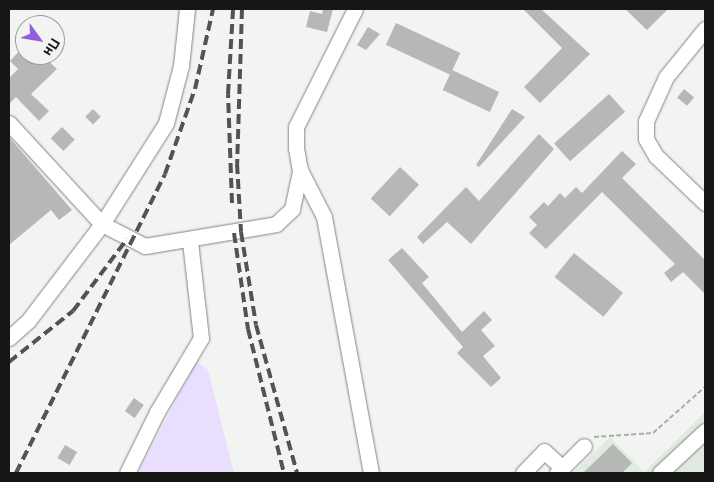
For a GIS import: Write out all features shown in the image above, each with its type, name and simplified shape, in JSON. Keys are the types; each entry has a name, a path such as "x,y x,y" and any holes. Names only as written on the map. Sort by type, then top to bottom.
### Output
{"street":[{"path":"9,338 102,224 171,111 188,9"},
{"path":"9,123 102,224 145,246 190,241 280,222 292,209 300,170 296,127 355,9"},
{"path":"705,29 666,77 646,121 646,140 656,156 705,204"},
{"path":"300,170 324,217 371,473"},
{"path":"127,473 157,412 201,338 190,241"},
{"path":"660,473 705,431"},
{"path":"523,473 544,451 560,471 584,446"}],"path":[{"path":"584,446 601,433 653,433 705,387"}],"shaded area":[{"path":"196,361 208,370 234,473 138,473"},
{"path":"705,412 705,473 573,473 610,437 644,472"}],"building":[{"path":"323,9 333,9 327,32 306,27 310,11 322,14"},
{"path":"523,9 541,9 590,54 540,103 524,87 562,48"},
{"path":"625,9 668,9 647,30"},
{"path":"396,23 460,53 450,75 386,45"},
{"path":"368,27 380,34 366,50 357,45"},
{"path":"15,56 15,65 53,65 57,69 31,94 49,111 39,121 16,97 9,104 9,78 18,69 10,61"},
{"path":"452,70 499,92 490,112 443,90"},
{"path":"684,89 694,97 687,106 677,98"},
{"path":"609,94 625,112 570,161 554,144"},
{"path":"93,109 101,117 93,125 85,117"},
{"path":"512,109 525,117 479,167 476,165"},
{"path":"62,127 75,140 63,151 51,138"},
{"path":"539,134 554,149 471,244 447,222 423,244 417,237 466,187 479,201"},
{"path":"9,137 72,210 59,220 51,210 9,245"},
{"path":"622,151 636,164 622,178 705,260 705,294 683,272 671,282 664,273 675,264 602,192 546,249 529,233 537,225 529,217 544,202 548,206 560,193 565,198 576,187 582,193"},
{"path":"400,167 419,185 390,216 371,198"},
{"path":"402,248 429,277 422,283 462,332 484,311 492,320 481,330 495,346 483,356 501,378 491,387 457,353 463,347 388,260"},
{"path":"574,253 623,293 603,317 554,277"},
{"path":"134,398 144,405 135,418 125,411"},
{"path":"613,444 632,463 622,473 583,473"},
{"path":"65,445 77,452 70,465 58,458"}],"railway":[{"path":"16,473 165,174 195,89 213,9"},
{"path":"232,203 228,94 233,9"},
{"path":"242,9 237,164 241,232 256,325 297,473"},
{"path":"234,233 248,329 284,473"},
{"path":"9,362 73,311 127,239"}]}
